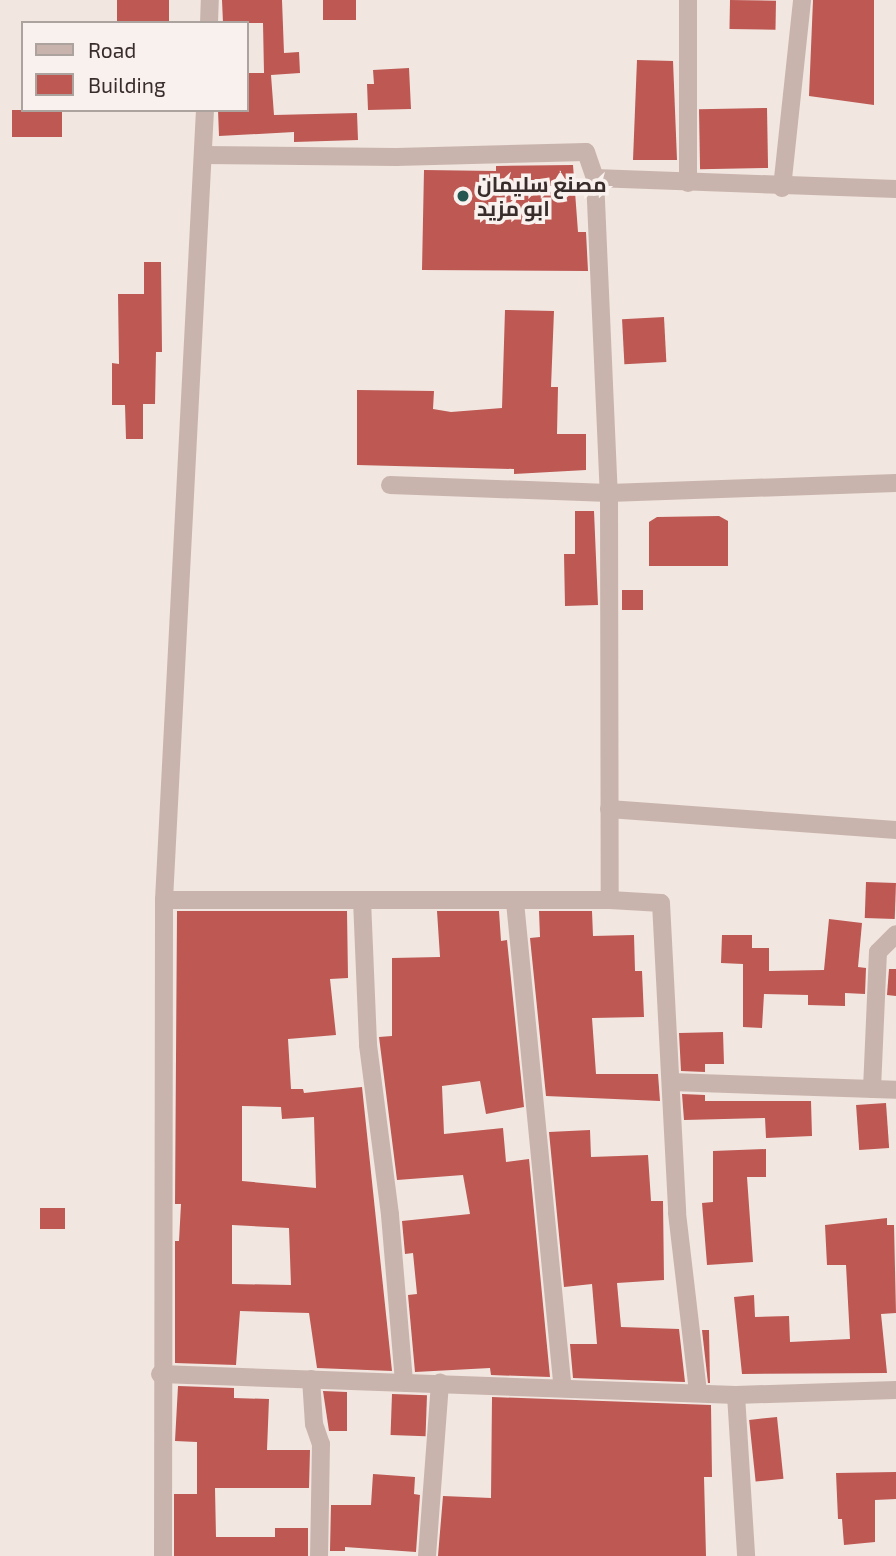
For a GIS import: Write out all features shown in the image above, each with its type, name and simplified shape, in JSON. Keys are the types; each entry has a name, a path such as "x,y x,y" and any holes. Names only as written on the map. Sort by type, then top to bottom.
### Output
{"street":[{"path":"209,21 210,0"},
{"path":"688,0 688,183"},
{"path":"782,188 802,0"},
{"path":"163,1556 160,1374 164,900 205,112"},
{"path":"203,155 396,157 586,152 595,178 609,492 610,900"},
{"path":"595,178 782,188 896,189"},
{"path":"390,485 609,492 896,483"},
{"path":"610,809 896,830"},
{"path":"164,900 610,900 661,903 677,1213 698,1392"},
{"path":"362,900 368,1045 390,1215 404,1382"},
{"path":"515,902 563,1388"},
{"path":"872,1089 878,952 896,934"},
{"path":"671,1082 896,1090"},
{"path":"160,1374 440,1382 736,1395 896,1390"},
{"path":"311,1380 314,1424 321,1444 319,1556"},
{"path":"427,1556 440,1382"},
{"path":"736,1395 746,1556"}],"building":[{"path":"117,0 169,0 169,21 117,21"},
{"path":"222,0 282,0 284,53 299,52 300,73 271,75 274,115 357,113 358,140 294,142 294,132 219,136 218,112 248,112 248,73 264,73 263,23 223,21"},
{"path":"323,0 356,0 356,20 323,20"},
{"path":"730,0 776,1 775,30 729,29"},
{"path":"813,0 874,0 874,105 809,96"},
{"path":"637,60 673,61 677,160 633,160"},
{"path":"409,68 411,109 368,110 367,84 374,84 373,70"},
{"path":"767,108 768,168 700,169 699,109"},
{"path":"12,110 62,112 62,137 12,137"},
{"path":"573,165 578,232 586,232 588,271 422,270 424,170 496,171 496,166"},
{"path":"144,262 161,262 162,352 156,352 155,404 143,404 143,439 126,439 125,405 112,405 112,363 119,364 118,294 144,294"},
{"path":"505,310 554,311 551,387 558,387 557,434 586,434 586,470 514,474 514,469 357,465 357,390 434,391 433,409 451,412 502,408"},
{"path":"664,317 666,362 624,364 622,319"},
{"path":"575,511 594,511 598,605 565,606 564,554 575,554"},
{"path":"719,516 728,521 728,566 649,566 649,522 657,517"},
{"path":"622,590 643,590 643,610 622,610"},
{"path":"866,882 896,883 895,919 865,918"},
{"path":"177,911 347,911 348,978 330,979 336,1035 288,1039 291,1089 303,1089 304,1093 362,1087 392,1371 317,1368 309,1313 240,1311 236,1365 175,1363 175,1241 179,1241 181,1204 175,1204","holes":["242,1106 281,1107 282,1119 314,1117 316,1188 242,1181","232,1225 289,1228 291,1285 232,1284"]},
{"path":"437,911 499,911 501,941 507,940 524,1107 486,1114 480,1081 442,1086 444,1134 503,1128 506,1162 529,1159 550,1377 491,1375 490,1368 415,1372 408,1295 417,1294 413,1253 405,1254 402,1221 470,1214 463,1175 397,1180 379,1037 392,1036 392,958 440,957"},
{"path":"539,911 592,911 593,936 634,935 635,971 642,971 644,1017 592,1018 596,1074 658,1074 660,1101 546,1096 530,938 540,937"},
{"path":"829,919 862,923 858,967 866,968 865,994 845,993 845,1006 808,1005 808,995 764,994 762,1028 743,1027 743,964 721,963 722,935 752,935 752,948 769,948 769,971 824,970"},
{"path":"889,969 896,969 896,996 887,995"},
{"path":"723,1032 724,1064 705,1064 705,1072 681,1071 679,1033"},
{"path":"682,1094 705,1095 705,1101 811,1101 812,1136 766,1138 765,1118 684,1120"},
{"path":"886,1103 889,1148 859,1150 856,1105"},
{"path":"590,1130 591,1157 648,1155 651,1201 663,1201 664,1280 617,1283 621,1327 679,1329 685,1382 573,1378 570,1344 597,1344 592,1284 564,1287 549,1132"},
{"path":"766,1149 766,1177 747,1177 753,1262 707,1265 702,1203 713,1202 713,1151"},
{"path":"40,1208 65,1208 65,1229 40,1229"},
{"path":"887,1218 887,1225 894,1225 896,1313 881,1314 887,1373 742,1374 734,1297 754,1295 755,1317 789,1316 790,1342 850,1339 846,1265 827,1265 825,1225"},
{"path":"702,1330 709,1330 710,1383 708,1383"},
{"path":"178,1386 234,1388 234,1398 269,1399 267,1450 310,1450 309,1488 215,1488 216,1537 275,1537 275,1528 308,1528 308,1556 174,1556 174,1494 197,1494 197,1442 175,1441"},
{"path":"323,1391 347,1392 347,1431 329,1431"},
{"path":"392,1394 427,1395 426,1436 391,1435"},
{"path":"492,1397 711,1405 712,1477 704,1477 706,1556 438,1556 443,1496 491,1498"},
{"path":"777,1417 783,1479 756,1482 749,1420"},
{"path":"896,1472 896,1499 875,1500 875,1542 844,1545 842,1519 838,1519 836,1473"},
{"path":"373,1474 415,1477 414,1494 420,1495 416,1552 345,1547 345,1551 330,1551 331,1505 371,1505"}],"place":[{"name":"مصنع سليمان ابو مزيد","path":"463,196"}]}
